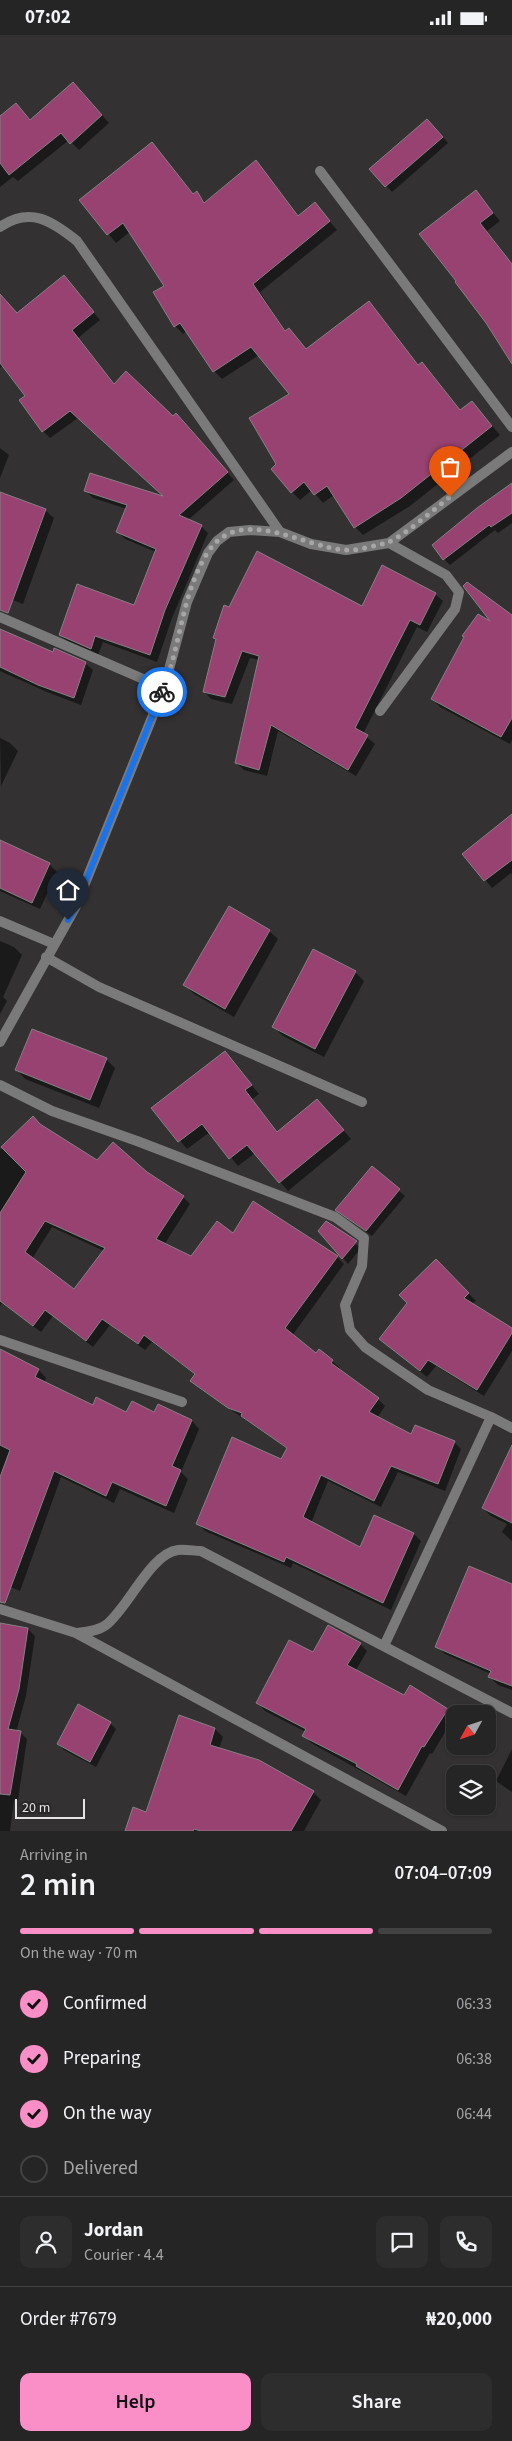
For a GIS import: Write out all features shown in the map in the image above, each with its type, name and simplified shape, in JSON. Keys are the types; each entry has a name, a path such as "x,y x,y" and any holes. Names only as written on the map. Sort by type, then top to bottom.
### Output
{"street":[{"path":"320,171 512,427"},
{"path":"0,227 12,219 37,216 59,226 77,241 280,532"},
{"path":"0,1043 46,957 75,908 164,688 187,602 212,547 229,532 250,530 280,532 311,544 346,550 389,543 512,452"},
{"path":"380,711 456,609 459,591 446,575 389,543"},
{"path":"0,617 164,688"},
{"path":"0,921 54,944"},
{"path":"46,957 99,987 362,1102"},
{"path":"0,1085 52,1111 137,1141 335,1217 364,1238 362,1266 345,1305 350,1330 365,1347 428,1390 512,1428"},
{"path":"0,1340 182,1402"},
{"path":"384,1646 491,1417"},
{"path":"76,1633 91,1631 106,1625 130,1599 158,1560 176,1550 201,1551 512,1713"},
{"path":"0,1609 76,1633 442,1831"}],"building":[{"path":"73,82 102,115 70,144 61,133 9,175 0,163 0,116 16,103 30,120"},
{"path":"427,119 443,137 385,187 369,169"},
{"path":"152,142 193,194 197,191 204,203 256,160 298,216 315,202 330,221 253,284 285,331 289,328 306,349 369,301 418,365 422,362 460,410 472,401 492,426 401,498 354,528 327,486 314,495 304,482 291,493 271,469 276,464 249,418 289,394 251,347 213,372 180,323 174,327 153,292 164,286 123,223 107,235 79,200"},
{"path":"476,190 493,213 480,223 512,264 512,364 456,281 419,234"},
{"path":"64,275 94,312 72,330 114,384 126,371 173,416 176,413 228,472 179,515 202,525 165,610 150,655 95,636 91,649 59,635 77,584 134,605 156,549 116,532 127,505 84,491 90,473 163,496 70,411 42,432 19,400 25,396 0,363 0,294 17,313"},
{"path":"512,483 512,513 491,527 489,525 443,560 432,545 477,508"},
{"path":"0,492 46,509 8,613 0,610"},
{"path":"257,551 362,606 382,565 436,593 420,625 410,620 355,728 368,735 348,770 271,725 259,770 235,763 259,656 242,651 225,697 203,692 216,639 213,638 224,605 229,607"},
{"path":"467,582 512,615 512,718 501,737 431,699 464,637 462,636 478,614 490,621 463,586"},
{"path":"0,629 53,652 54,648 86,662 74,698 38,685 0,667"},
{"path":"512,814 512,860 484,881 462,854"},
{"path":"0,840 50,863 32,903 0,888"},
{"path":"229,906 270,930 225,1009 183,985"},
{"path":"313,949 356,971 315,1049 272,1027"},
{"path":"32,1029 107,1058 90,1100 15,1070"},
{"path":"225,1051 252,1085 245,1090 277,1132 317,1099 344,1130 279,1183 247,1145 229,1159 202,1124 178,1142 151,1108"},
{"path":"33,1116 40,1124 97,1160 113,1142 147,1172 184,1196 156,1239 191,1256 217,1221 233,1233 253,1201 338,1256 285,1328 316,1353 319,1349 333,1360 331,1363 379,1398 369,1412 411,1434 415,1425 455,1441 438,1484 391,1466 374,1501 321,1475 303,1517 360,1547 374,1515 414,1533 383,1603 286,1557 284,1562 196,1524 232,1437 281,1459 287,1448 241,1416 242,1413 228,1408 190,1381 195,1374 144,1335 138,1344 102,1319 86,1341 45,1310 33,1326 0,1301 0,1213 26,1172 1,1147","holes":["45,1221 105,1248 74,1289 25,1252"]},
{"path":"372,1166 400,1189 366,1231 335,1210"},
{"path":"326,1221 357,1241 342,1259 318,1231"},
{"path":"436,1259 469,1293 464,1298 512,1328 512,1333 477,1390 428,1360 420,1371 379,1339 407,1303 399,1295"},
{"path":"0,1349 39,1369 35,1377 93,1405 96,1397 126,1412 132,1401 154,1412 158,1404 192,1420 172,1466 181,1470 166,1506 112,1482 106,1496 54,1471 5,1603 0,1602 0,1477 10,1450 0,1445"},
{"path":"512,1445 512,1523 482,1508"},
{"path":"469,1566 512,1584 512,1686 488,1677 491,1671 435,1647"},
{"path":"0,1623 28,1628 19,1689 8,1729 21,1731 10,1795 0,1794"},
{"path":"328,1625 361,1643 347,1665 404,1695 410,1685 446,1708 446,1712 424,1747 422,1746 398,1790 356,1766 357,1764 302,1736 306,1729 256,1703 289,1640 313,1652"},
{"path":"78,1704 111,1722 90,1762 57,1744"},
{"path":"179,1715 215,1728 210,1745 259,1760 314,1791 291,1831 201,1831 194,1829 193,1831 125,1831 133,1807 146,1812"}],"way so far":[{"path":"162,692 187,602 208,553 217,541 229,532 250,530 280,532 311,544 346,550 389,543 450,497"}],"route":[{"path":"68,920 75,908 162,692"}]}
